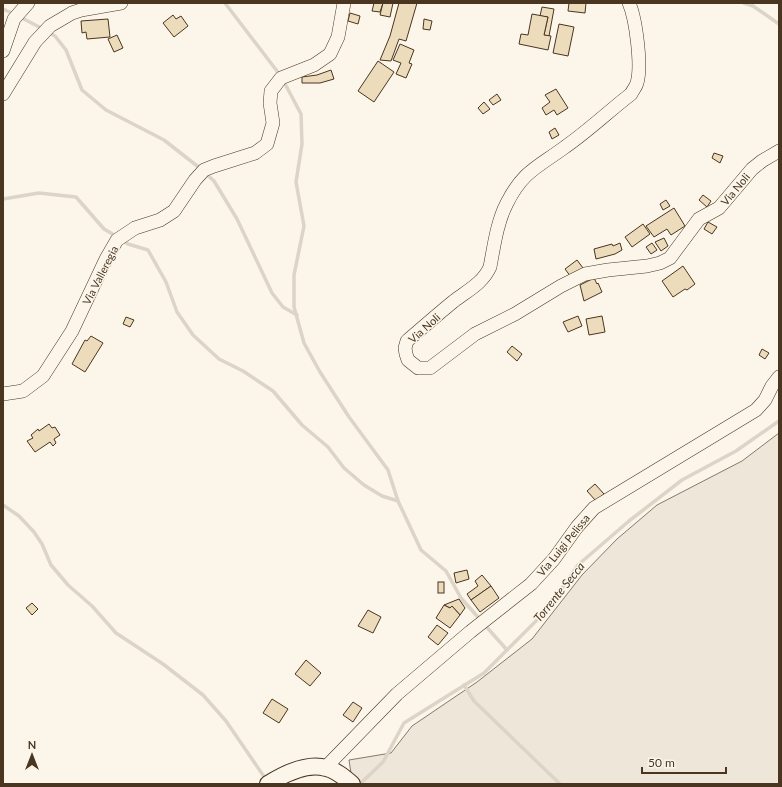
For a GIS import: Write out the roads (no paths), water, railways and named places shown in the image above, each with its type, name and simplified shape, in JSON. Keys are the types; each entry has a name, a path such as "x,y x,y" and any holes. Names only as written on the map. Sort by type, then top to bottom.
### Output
{"main road":[{"path":"268,784 282,775 308,767 326,767 347,780"}],"street":[{"path":"3,51 14,19 28,3"},
{"path":"4,87 35,42 50,26 72,13 81,10 121,3"},
{"name":"Via Valleregia","path":"3,394 23,391 43,376 72,331 106,259 117,240 135,228 160,220 174,211 195,180 204,170 254,153 267,144 273,123 270,103 271,91 281,78 314,65 330,54 338,37 344,3"},
{"name":"Via Noli","path":"629,3 633,11 639,61 637,84 631,94 565,147 534,167 520,180 506,203 501,217 487,275 406,342 406,354 408,360 412,364 424,369 430,368 475,334 515,314 561,286 585,274 648,266 660,263 670,258 699,219 719,208 752,169 779,151"},
{"name":"Via Luigi Pelissa","path":"326,767 397,694 470,632 531,584 554,559 577,526 594,508 756,410 765,400 772,386 779,378"}],"waterway":[{"path":"225,3 280,75"},
{"path":"744,3 753,6 779,24"},
{"path":"3,9 14,14"},
{"path":"20,17 43,29"},
{"path":"48,32 55,36 66,50 82,90 106,110 164,140 201,169"},
{"path":"283,80 301,114 302,144 296,182 304,226 294,275 294,307 304,343 320,372 349,417 388,470 398,501 421,550 446,571 461,598 507,650"},
{"path":"205,173 214,181 237,219 272,293 283,307 297,315"},
{"path":"3,199 39,193 76,197 104,229 116,236"},
{"path":"122,240 128,244 148,250 166,282 177,312 193,335 219,359 243,371 273,391 302,425 328,447 344,468 364,485 382,496 398,501"},
{"name":"Torrente Secca","path":"360,784 383,762 404,723 484,673 547,610 578,565 629,521 682,480 736,451 779,421"},
{"path":"3,505 19,516 34,532 42,544 51,565 68,585 92,606 116,633 163,664 203,695 226,721 267,781"},
{"path":"464,685 474,701 560,784"}]}
